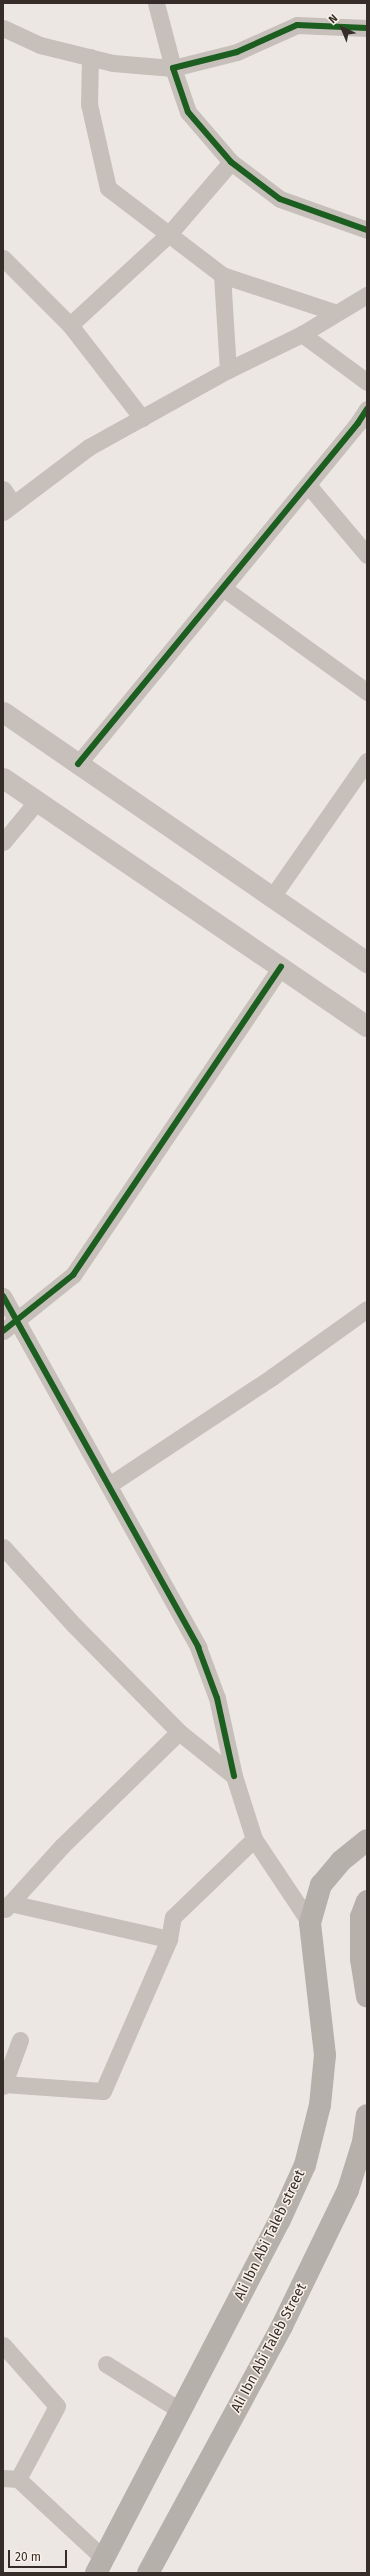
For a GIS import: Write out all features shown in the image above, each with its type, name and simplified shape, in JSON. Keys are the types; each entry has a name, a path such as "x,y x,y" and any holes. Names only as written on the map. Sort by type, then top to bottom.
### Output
{"main road":[{"name":"Ali Ibn Abi Taleb street","path":"100,2566 279,2222 305,2165 320,2105 325,2054 310,1923 320,1885 341,1861 367,1840"},
{"path":"367,1901 361,1917 367,1997"},
{"name":"Ali Ibn Abi Taleb Street","path":"148,2573 282,2326 348,2190 363,2142 367,2115"}],"street":[{"path":"156,3 188,112 231,162 280,199 367,230"},
{"path":"3,28 40,45 113,63 174,68 237,52 296,25 367,28"},
{"path":"90,57 89,104 108,188 222,275 334,312"},
{"path":"70,325 169,234 231,162"},
{"path":"3,258 70,325 142,418"},
{"path":"222,275 228,370"},
{"path":"3,489 8,508 89,447 228,370 302,334 334,312 367,295"},
{"path":"302,334 367,382"},
{"path":"78,764 308,485 363,429 367,409"},
{"path":"308,485 367,556"},
{"path":"223,588 367,692"},
{"path":"3,712 367,962"},
{"path":"272,897 367,761"},
{"path":"3,778 367,1026"},
{"path":"3,842 37,801"},
{"path":"9,1326 73,1275 281,967"},
{"path":"3,1296 9,1326 109,1485 198,1647 217,1698 234,1776 254,1839 310,1923"},
{"path":"109,1485 272,1377 367,1309"},
{"path":"3,1547 74,1625 179,1732 234,1776"},
{"path":"7,1907 62,1846 179,1732"},
{"path":"20,2040 3,2085 103,2091 169,1939 173,1917 254,1839"},
{"path":"7,1907 169,1939"},
{"path":"3,2345 57,2406 11,2478 100,2566"},
{"path":"106,2364 181,2411"}],"cycle path":[{"path":"367,28 297,25 237,52 173,68 188,112 231,162 280,199 367,230"},
{"path":"78,764 358,423 367,409"},
{"path":"3,1331 73,1275 281,967"},
{"path":"3,1296 198,1647 217,1698 234,1776"}]}
